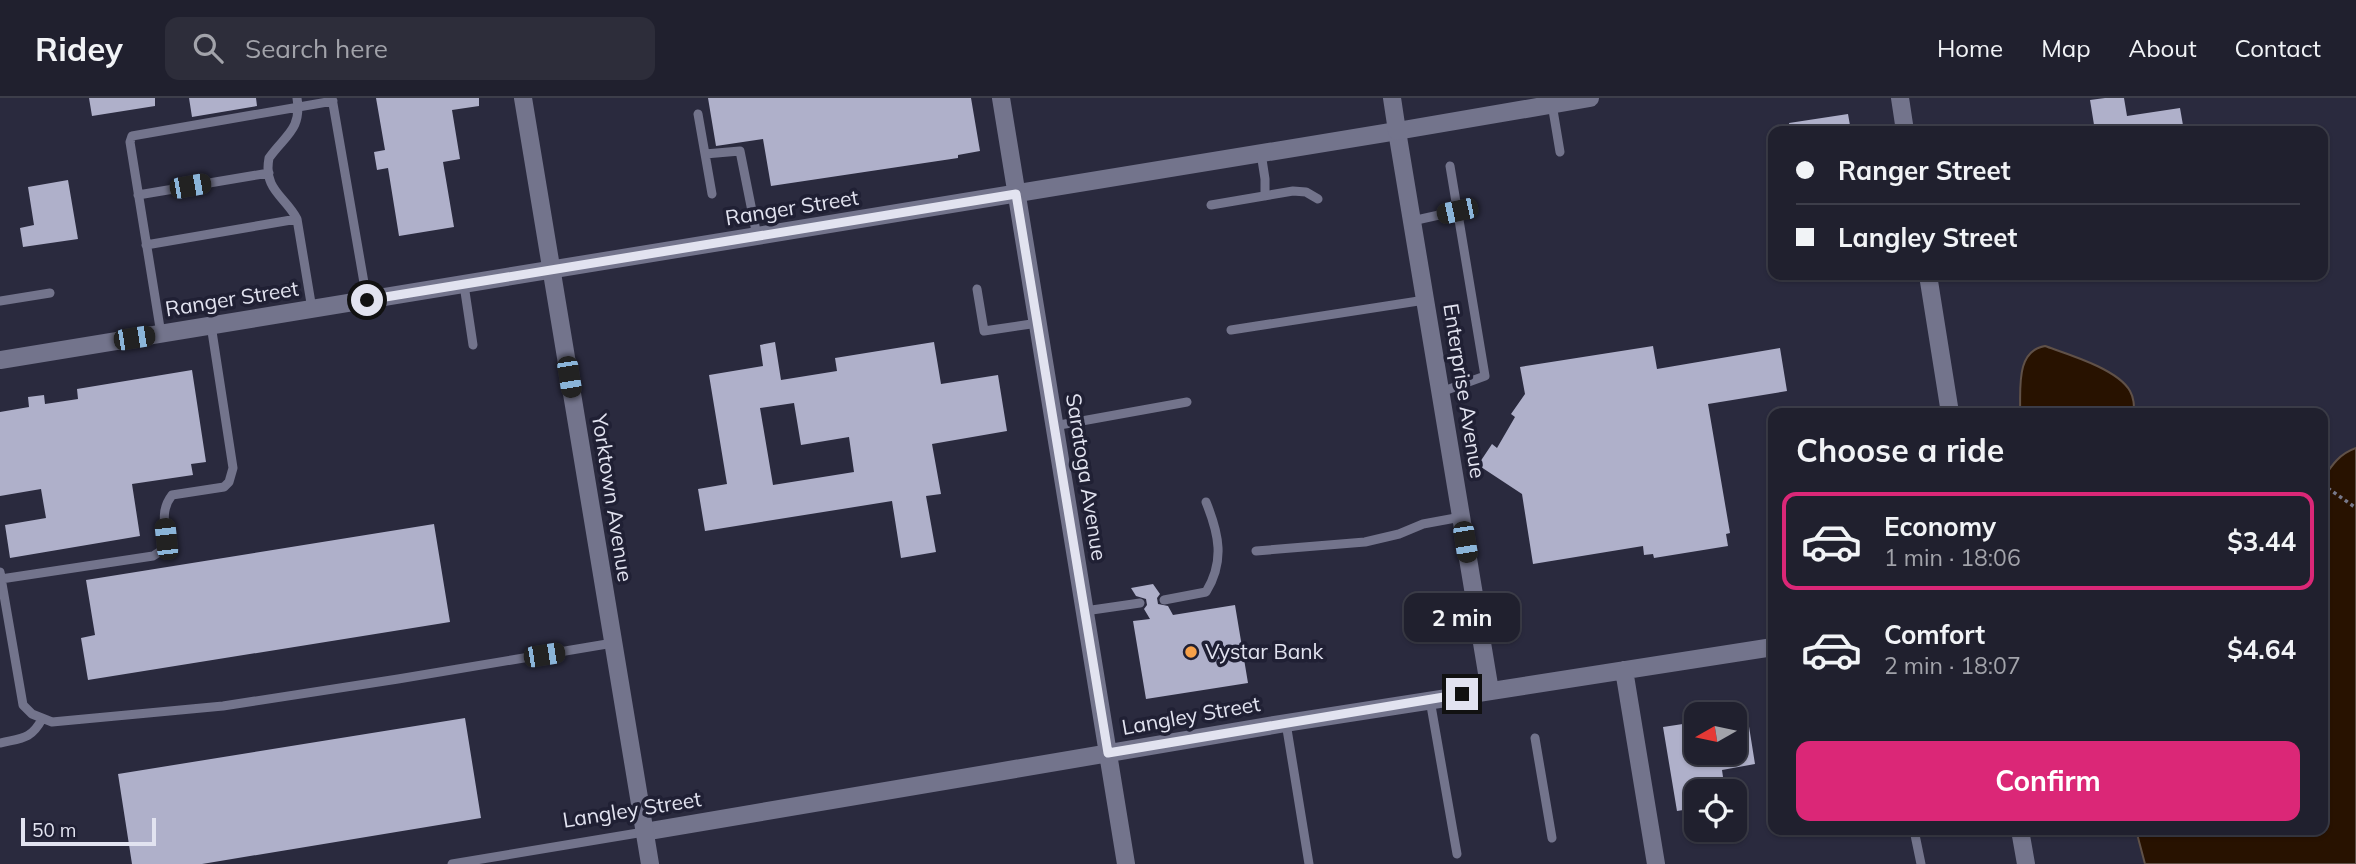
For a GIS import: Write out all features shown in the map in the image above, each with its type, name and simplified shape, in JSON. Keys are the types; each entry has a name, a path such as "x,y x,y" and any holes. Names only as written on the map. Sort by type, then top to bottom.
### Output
{"street":[{"name":"Yorktown Avenue","path":"523,98 650,864"},
{"name":"Saratoga Avenue","path":"1001,98 1126,864"},
{"name":"Enterprise Avenue","path":"1392,98 1490,691"},
{"name":"Ranger Street","path":"0,360 1590,98"},
{"path":"1900,98 1904,126"},
{"path":"1929,280 1950,408"},
{"name":"Langley Street","path":"644,832 1286,723 1768,648"},
{"path":"1624,670 1656,864"},
{"path":"2021,835 2026,864"}],"lane":[{"path":"161,334 130,142 132,136 298,102 333,99 367,300"},
{"path":"298,102 298,122 269,158 269,173 275,192 297,219 312,309"},
{"path":"1552,104 1560,152"},
{"path":"698,114 712,194"},
{"path":"705,153 740,151 757,236"},
{"path":"1261,153 1265,196"},
{"path":"1441,392 1485,376 1450,166"},
{"path":"138,195 269,173"},
{"path":"1211,205 1293,191 1306,192 1318,199"},
{"path":"1412,220 1457,211"},
{"path":"146,245 297,219"},
{"path":"464,285 473,345"},
{"path":"977,289 984,331 1038,323"},
{"path":"0,301 50,293"},
{"path":"1231,330 1425,300"},
{"path":"211,326 233,468 229,482 224,487 172,495 165,505 164,549 153,556 1,575 23,705 32,714 42,719 64,722 223,706 398,680 613,643"},
{"path":"1054,426 1187,402"},
{"path":"1164,600 1206,592 1216,576 1219,561 1212,517 1206,502"},
{"path":"1256,551 1365,542 1399,534 1423,524 1461,517"},
{"path":"1085,611 1140,603"},
{"path":"1430,700 1457,854"},
{"path":"0,743 29,737 42,719"},
{"path":"1286,723 1309,864"},
{"path":"1535,738 1552,838"},
{"name":"Langley Street","path":"452,864 644,832"},
{"path":"1915,835 1921,864"}],"path":[{"path":"2328,488 2356,508"}],"shaded area":[{"path":"2045,346 2104,369 2124,383 2130,391 2134,408 2020,408 2020,383 2024,363 2035,349"},
{"path":"2356,448 2356,864 2145,864 2137,835 2328,835 2328,472 2350,450"}],"building":[{"path":"89,98 155,98 155,106 92,116"},
{"path":"189,98 256,98 257,106 192,117"},
{"path":"376,98 479,98 479,106 452,110 460,159 443,162 454,227 399,236 388,168 377,170 374,152 385,150"},
{"path":"708,98 971,98 980,151 958,155 958,158 771,186 763,139 716,146"},
{"path":"2124,98 2127,116 2180,108 2183,126 2094,126 2090,100"},
{"path":"1848,114 1850,126 1789,126 1789,123"},
{"path":"68,180 78,239 23,247 20,228 34,225 28,187"},
{"path":"775,342 781,380 837,371 835,358 934,342 941,384 998,375 1007,431 932,444 941,494 926,496 936,552 901,558 892,501 705,531 698,489 727,484 709,375 763,366 760,345","holes":["794,403 801,445 849,437 854,472 773,485 760,408"]},
{"path":"1653,346 1657,369 1780,348 1787,391 1708,404 1730,533 1726,534 1728,546 1654,558 1653,554 1644,555 1643,546 1533,564 1522,494 1478,465 1492,444 1497,448 1515,417 1511,414 1525,394 1520,367"},
{"path":"192,370 206,462 191,464 193,475 132,484 140,536 10,558 5,525 46,518 41,489 0,496 0,412 29,407 28,397 44,395 45,404 78,399 77,389"},
{"path":"434,524 450,622 88,680 81,638 95,635 86,580"},
{"name":"Vystar Bank","path":"1153,584 1160,594 1157,598 1158,604 1168,606 1173,615 1235,605 1248,683 1146,699 1133,621 1150,619 1144,609 1147,605 1146,599 1136,596 1131,588"},
{"path":"1747,714 1755,764 1722,770 1723,779 1684,779 1684,810 1677,811 1663,727 1684,724 1684,765 1747,765"},
{"path":"465,718 481,818 202,864 132,864 118,774"}],"place":[{"name":"Vystar Bank","path":"1191,652"}],"route":[{"path":"367,300 1016,194 1108,753 1462,694"}]}
